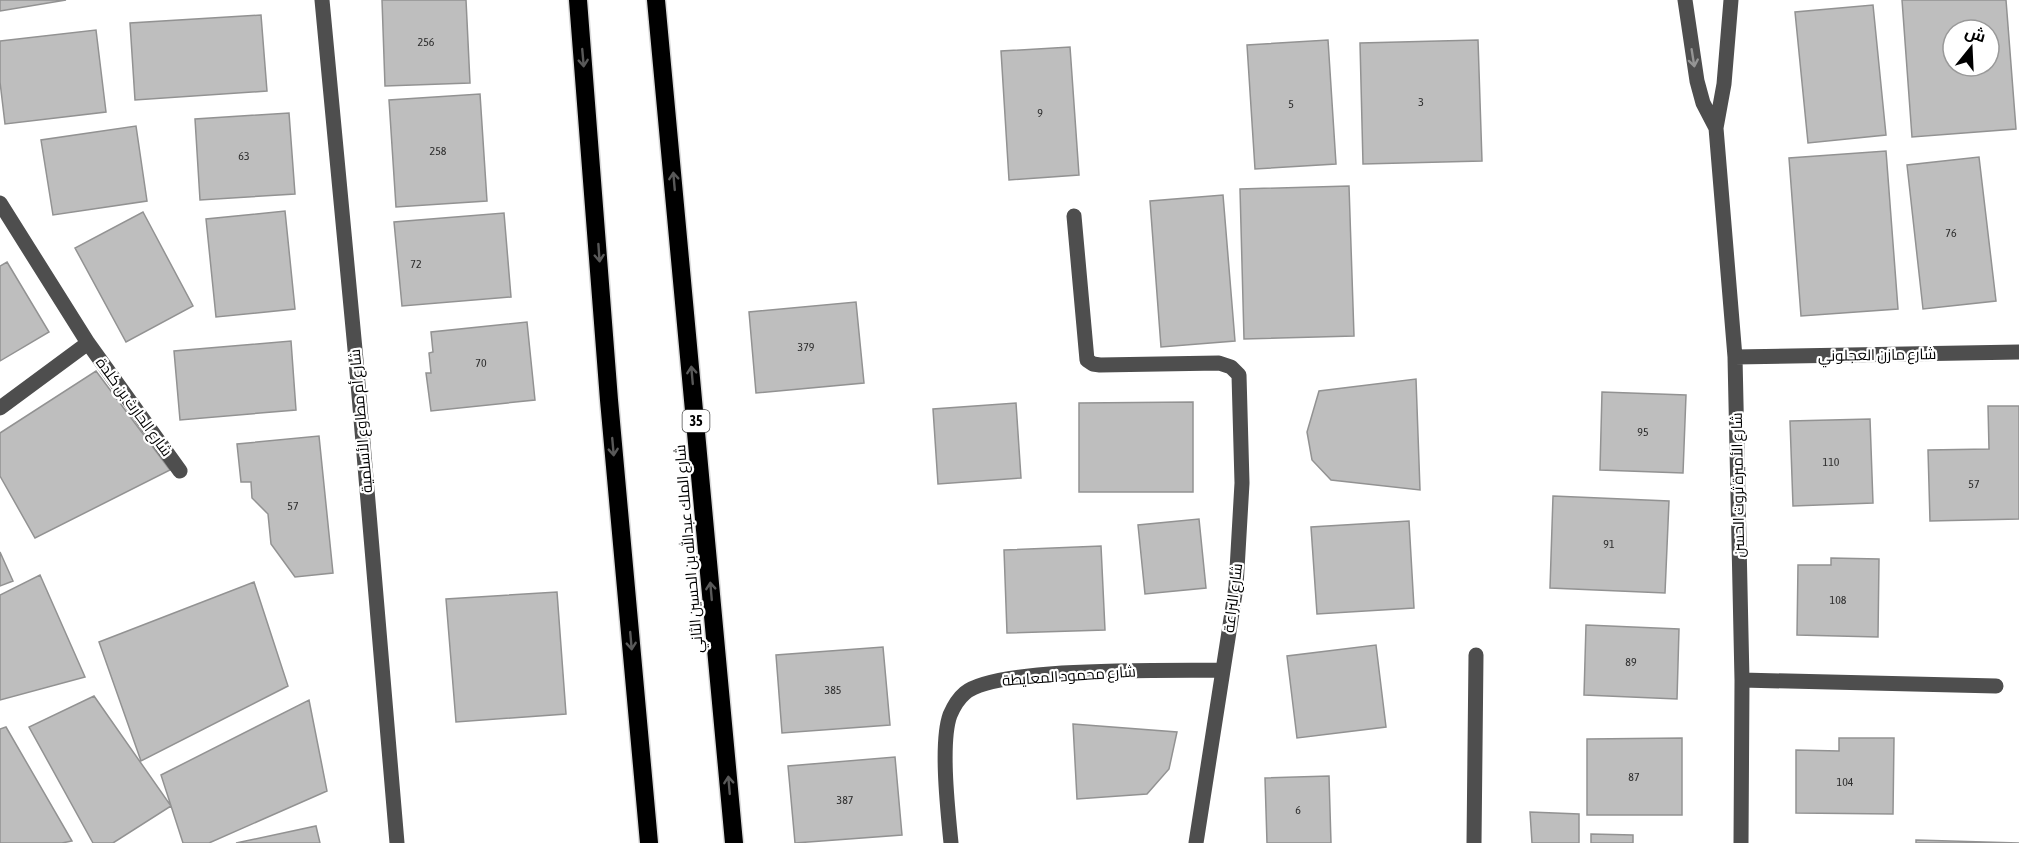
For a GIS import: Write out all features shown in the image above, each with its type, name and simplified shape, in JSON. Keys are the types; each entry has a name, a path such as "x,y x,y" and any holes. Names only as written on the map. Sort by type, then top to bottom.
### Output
{"highway":[{"path":"578,0 609,399 649,843"},
{"name":"شارع الملك عبدالله بن الحسين الثاني","path":"657,0 734,843"}],"street":[{"name":"شارع أم مطاوع الأسلمية","path":"322,0 390,742 397,843"},
{"name":"شارع الأميرة ثروت الحسن","path":"1685,0 1697,81 1703,103 1716,128"},
{"name":"شارع الأميرة ثروت الحسن","path":"1731,0 1724,84 1716,128 1735,357 1742,680 1741,843"},
{"name":"شارع الحارث بن كلدة","path":"0,203 88,343 180,471"},
{"name":"شارع البراعة","path":"1074,216 1087,360 1100,365 1219,363 1231,367 1239,375 1242,483 1236,587 1196,843"},
{"name":"شارع الحارث بن كلدة","path":"0,408 88,343"},
{"name":"شارع مازن العجلوني","path":"1735,357 2019,352"},
{"path":"1474,843 1476,655"},
{"name":"شارع محمود المعايطة","path":"951,843 946,738 950,717 965,692 1011,677 1078,672 1223,670"},
{"path":"1742,680 1996,686"}],"building":[{"path":"0,0 66,0 0,11"},
{"path":"382,0 466,0 470,83 385,86"},
{"path":"1902,0 2006,0 2016,129 1912,137"},
{"path":"1873,5 1886,135 1808,143 1795,12"},
{"path":"261,15 267,91 135,100 130,23"},
{"path":"96,30 106,112 5,124 0,82 0,41"},
{"path":"1328,40 1336,164 1255,169 1247,45"},
{"path":"1478,40 1482,161 1363,164 1360,43"},
{"path":"1070,47 1079,175 1009,180 1001,51"},
{"path":"480,94 487,201 396,207 389,100"},
{"path":"289,113 295,194 200,200 195,119"},
{"path":"136,126 147,201 53,215 41,140"},
{"path":"1886,151 1898,309 1801,316 1789,158"},
{"path":"1979,157 1996,301 1923,309 1907,165"},
{"path":"1349,186 1354,336 1244,339 1240,189"},
{"path":"1223,195 1235,341 1161,347 1150,201"},
{"path":"285,211 295,309 216,317 206,219"},
{"path":"143,212 193,306 126,342 75,248"},
{"path":"504,213 511,297 402,306 394,222"},
{"path":"7,262 49,332 0,361 0,266"},
{"path":"856,302 864,383 756,393 749,312"},
{"path":"527,322 535,400 431,411 426,373 431,373 429,353 433,352 431,332"},
{"path":"291,341 296,410 180,420 174,351"},
{"path":"96,371 170,470 35,538 0,476 0,433"},
{"path":"1416,379 1420,490 1331,480 1312,460 1307,432 1319,391"},
{"path":"1602,392 1686,395 1683,473 1600,470"},
{"path":"1193,402 1193,492 1079,492 1079,403"},
{"path":"1016,403 1021,478 938,484 933,409"},
{"path":"1988,406 2019,406 2019,519 1930,521 1928,450 1989,449"},
{"path":"1870,419 1873,503 1793,506 1790,421"},
{"path":"319,436 333,573 295,577 271,544 268,514 252,498 251,482 241,482 237,444"},
{"path":"1553,496 1669,501 1665,593 1550,588"},
{"path":"1199,519 1206,588 1145,594 1138,525"},
{"path":"1409,521 1414,608 1317,614 1311,527"},
{"path":"1101,546 1105,630 1007,633 1004,550"},
{"path":"0,552 13,581 0,586"},
{"path":"1831,558 1879,559 1878,637 1797,635 1798,565 1831,565"},
{"path":"40,575 85,677 0,700 0,595"},
{"path":"254,582 288,686 141,761 99,642"},
{"path":"557,592 566,714 456,722 446,599"},
{"path":"1586,625 1679,629 1677,699 1584,695"},
{"path":"1376,645 1386,727 1297,738 1287,656"},
{"path":"883,647 890,725 782,733 776,655"},
{"path":"94,696 171,806 113,843 93,843 29,727"},
{"path":"309,700 327,791 209,843 183,843 161,775"},
{"path":"1073,724 1177,732 1169,769 1147,794 1077,799"},
{"path":"6,727 72,841 0,843 0,729"},
{"path":"1682,738 1682,815 1587,815 1587,739"},
{"path":"1839,738 1894,738 1893,814 1796,813 1796,750 1839,751"},
{"path":"895,757 902,835 795,843 788,766"},
{"path":"1329,776 1331,843 1267,843 1265,778"},
{"path":"1530,812 1579,814 1579,843 1532,843"},
{"path":"316,826 320,843 236,843"},
{"path":"1591,834 1633,835 1633,843 1591,843"},
{"path":"1916,840 2019,843 1916,843"}]}
